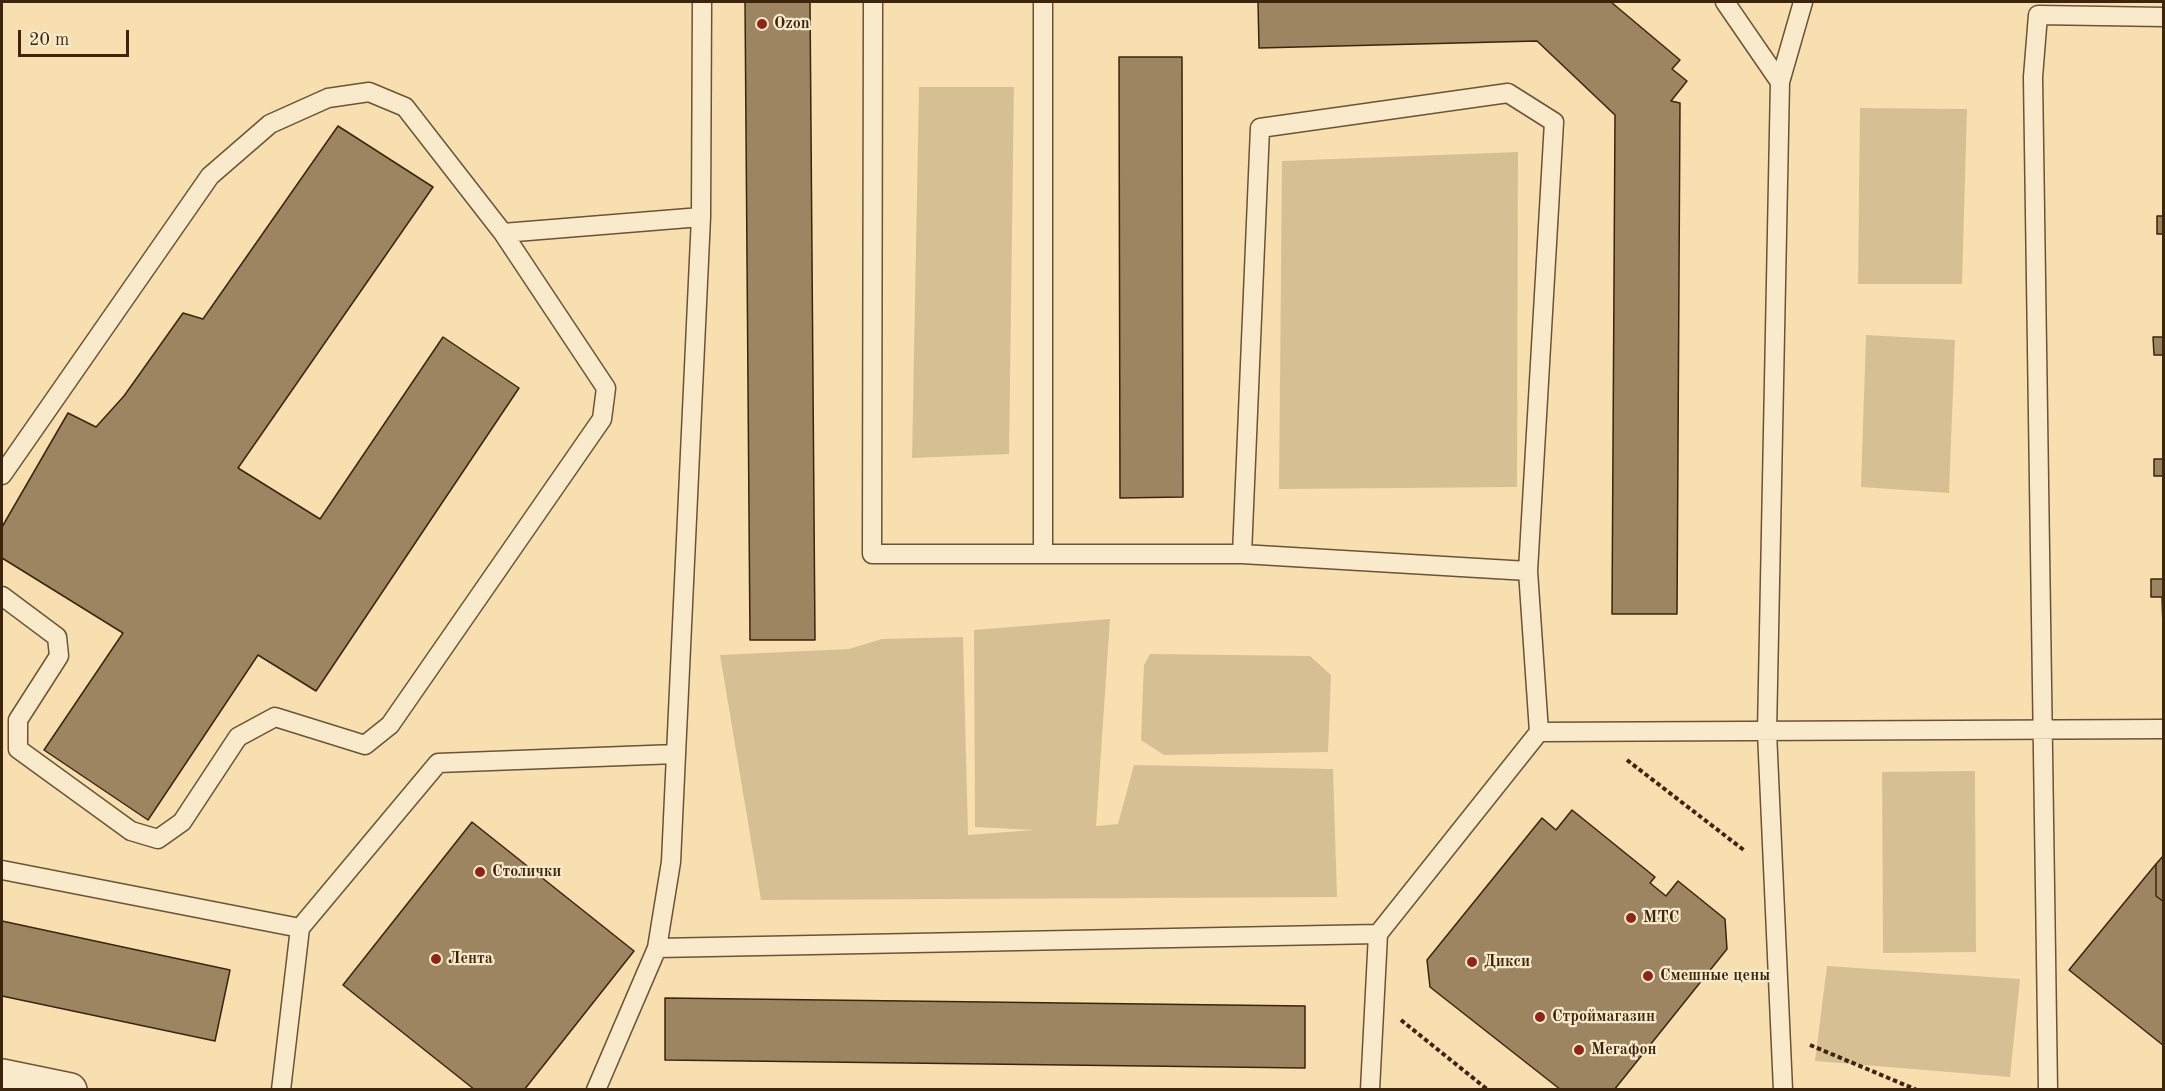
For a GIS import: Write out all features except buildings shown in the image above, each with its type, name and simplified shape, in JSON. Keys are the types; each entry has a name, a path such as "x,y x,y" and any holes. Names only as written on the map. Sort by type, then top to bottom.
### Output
{"street":[{"path":"2,1077 70,1089"}],"lane":[{"path":"596,1089 657,948 671,862 701,218 702,2"},
{"path":"873,2 872,554 1242,554 1528,571"},
{"path":"1043,2 1043,553"},
{"path":"1725,2 1780,82"},
{"path":"1783,1089 1767,732 1780,82 1803,2"},
{"path":"2048,1089 2033,77 2038,15 2163,17"},
{"path":"2,475 210,176 270,124 328,99 369,92 405,107 503,233 606,388 602,419 390,725 365,745 275,717 238,737 182,822 158,838 131,831 18,749 18,720 59,656 57,637 2,596"},
{"path":"1242,554 1260,128 1508,93 1554,122 1528,571 1539,732 1378,934 1370,1089"},
{"path":"503,233 701,218"},
{"path":"1539,732 2163,729"},
{"path":"281,1089 300,928 438,763 676,754"},
{"path":"2,870 300,928"},
{"path":"657,948 1378,934"}],"path":[{"path":"1591,732 1774,873"},
{"path":"1375,999 1488,1089"},
{"path":"1780,1032 1917,1089"}],"shaded area":[{"path":"919,87 1014,87 1009,454 912,458"},
{"path":"1860,108 1967,109 1962,284 1858,284"},
{"path":"1518,152 1517,487 1279,489 1282,161"},
{"path":"1866,335 1955,340 1949,493 1861,487"},
{"path":"1110,619 1096,826 1118,824 1134,765 1333,769 1337,897 761,900 720,655 849,649 882,639 963,637 968,835 1034,830 975,827 974,630"},
{"path":"1150,654 1310,656 1331,675 1328,752 1164,755 1141,740 1144,665"},
{"path":"1975,771 1976,952 1883,953 1882,772"},
{"path":"1827,966 2020,979 2010,1077 1815,1061"}],"place":[{"name":"Ozon","path":"762,24"},
{"name":"Столички","path":"480,872"},
{"name":"МТС","path":"1631,918"},
{"name":"Лента","path":"436,959"},
{"name":"Дикси","path":"1472,962"},
{"name":"Смешные цены","path":"1648,976"},
{"name":"Строймагазин","path":"1540,1017"},
{"name":"Мегафон","path":"1579,1050"}]}
